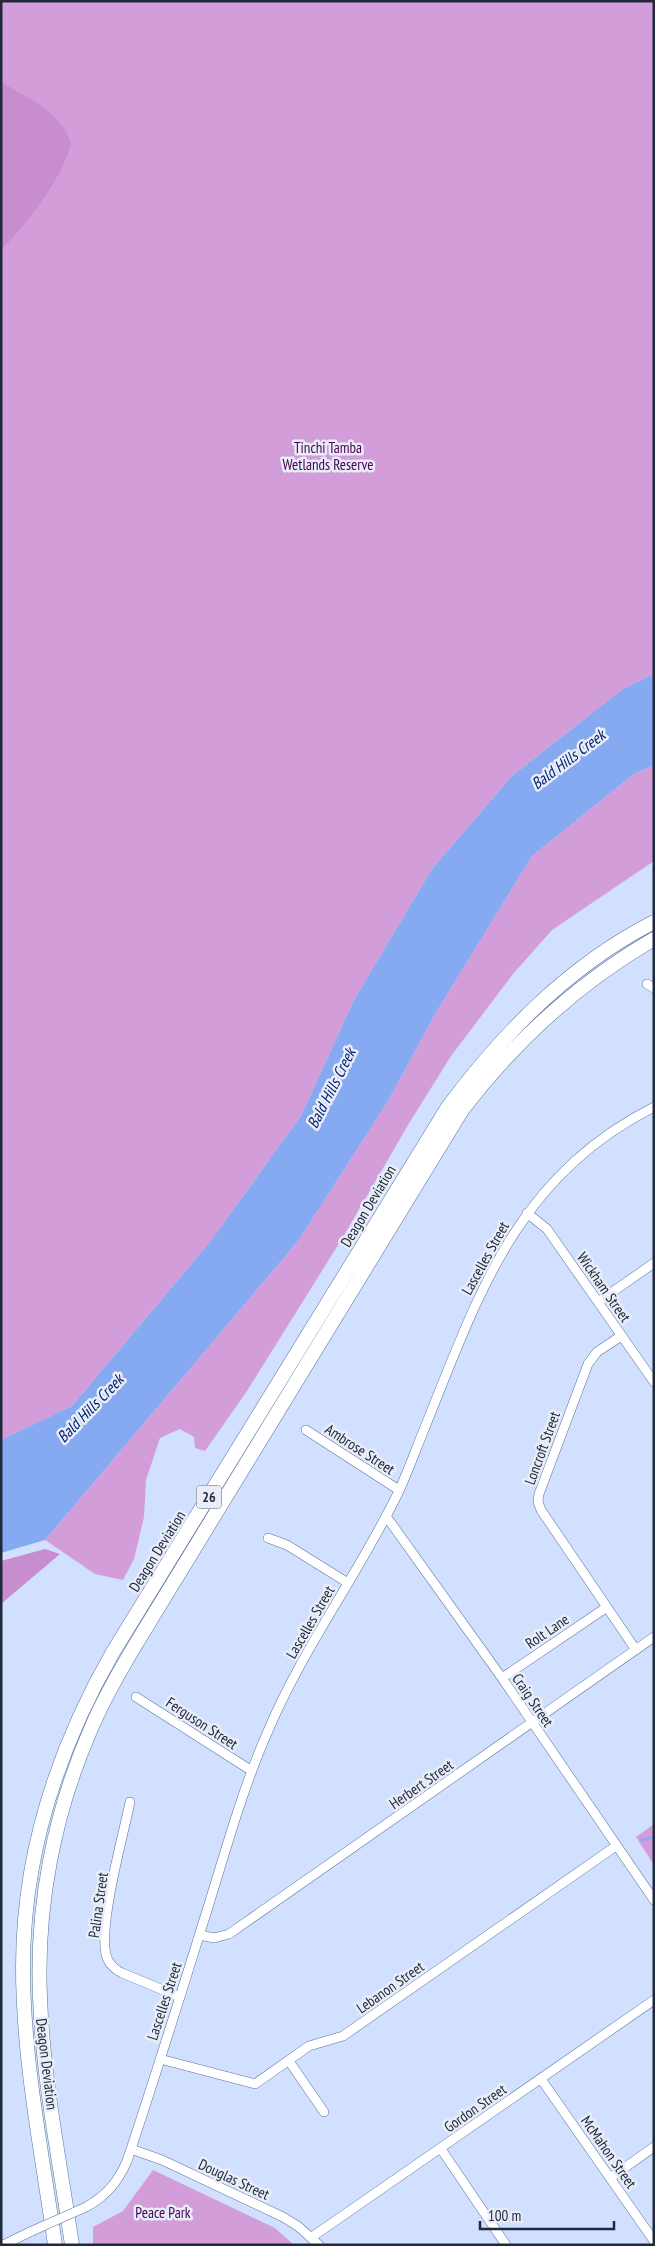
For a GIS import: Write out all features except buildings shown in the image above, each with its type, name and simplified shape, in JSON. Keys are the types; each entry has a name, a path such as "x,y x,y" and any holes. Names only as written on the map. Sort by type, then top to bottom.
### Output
{"highway":[{"name":"Deagon Deviation","path":"55,2245 25,2034 23,1957 27,1906 36,1849 48,1800 71,1733 113,1652 448,1107 487,1057 541,1002 587,964 654,922"},
{"name":"Deagon Deviation","path":"72,2245 42,2029 39,1962 44,1903 54,1843 70,1782 90,1730 116,1677 462,1110 503,1059 555,1008 592,979 654,939"}],"street":[{"name":"Lascelles Street","path":"3,2245 86,2207 106,2195 122,2173 252,1771 284,1695 399,1490 477,1301 497,1260 527,1213 556,1179 596,1143 631,1118 654,1107"},
{"name":"Wickham Street","path":"527,1213 547,1229 654,1382"},
{"path":"598,1302 654,1264"},
{"name":"Loncroft Street","path":"622,1336 597,1352 588,1364 538,1502 541,1510 636,1650"},
{"name":"Ambrose Street","path":"306,1430 399,1490"},
{"name":"Craig Street","path":"386,1516 502,1678 654,1900"},
{"path":"268,1538 287,1545 348,1583"},
{"name":"Rolt Lane","path":"502,1678 607,1607"},
{"name":"Herbert Street","path":"200,1935 214,1938 229,1934 531,1723 541,1714 654,1637"},
{"name":"Ferguson Street","path":"136,1697 252,1771"},
{"name":"Palina Street","path":"130,1802 107,1913 106,1950 108,1960 114,1968 122,1973 180,1997"},
{"name":"Lebanon Street","path":"160,2059 255,2084 308,2046 342,2036 616,1846"},
{"name":"Gordon Street","path":"316,2241 441,2149 654,2000"},
{"path":"289,2061 324,2112"},
{"name":"McMahon Street","path":"541,2079 654,2241"},
{"path":"610,2178 654,2147"},
{"name":"Douglas Street","path":"131,2149 162,2160 283,2217 316,2241"},
{"path":"441,2149 506,2245"}],"green space":[{"name":"Tinchi Tamba Wetlands Reserve","path":"1,1 654,1 654,674 623,689 512,776 432,869 354,1000 301,1116 210,1242 72,1406 1,1440"},
{"path":"654,765 654,861 552,930 513,974 451,1056 408,1125 343,1237 247,1391 205,1451 195,1448 194,1437 180,1429 160,1438 146,1480 144,1517 134,1559 123,1580 95,1574 45,1540 298,1241 388,1101 435,1014 532,856 634,774"},
{"path":"654,1824 654,1865 636,1837"},
{"name":"Peace Park","path":"153,2170 275,2228 294,2245 93,2245 93,2227 123,2211"}],"shaded area":[{"path":"1,82 43,107 60,123 67,133 71,144 51,187 33,214 1,250"},
{"path":"45,1549 60,1554 1,1604 1,1561"}],"water":[{"name":"Bald Hills Creek","path":"654,674 654,765 634,774 532,856 435,1014 388,1101 298,1241 45,1540 1,1553 1,1440 72,1406 210,1242 301,1116 354,1000 432,869 512,776 623,689"}],"waterway":[{"path":"641,1840 654,1837"}]}
